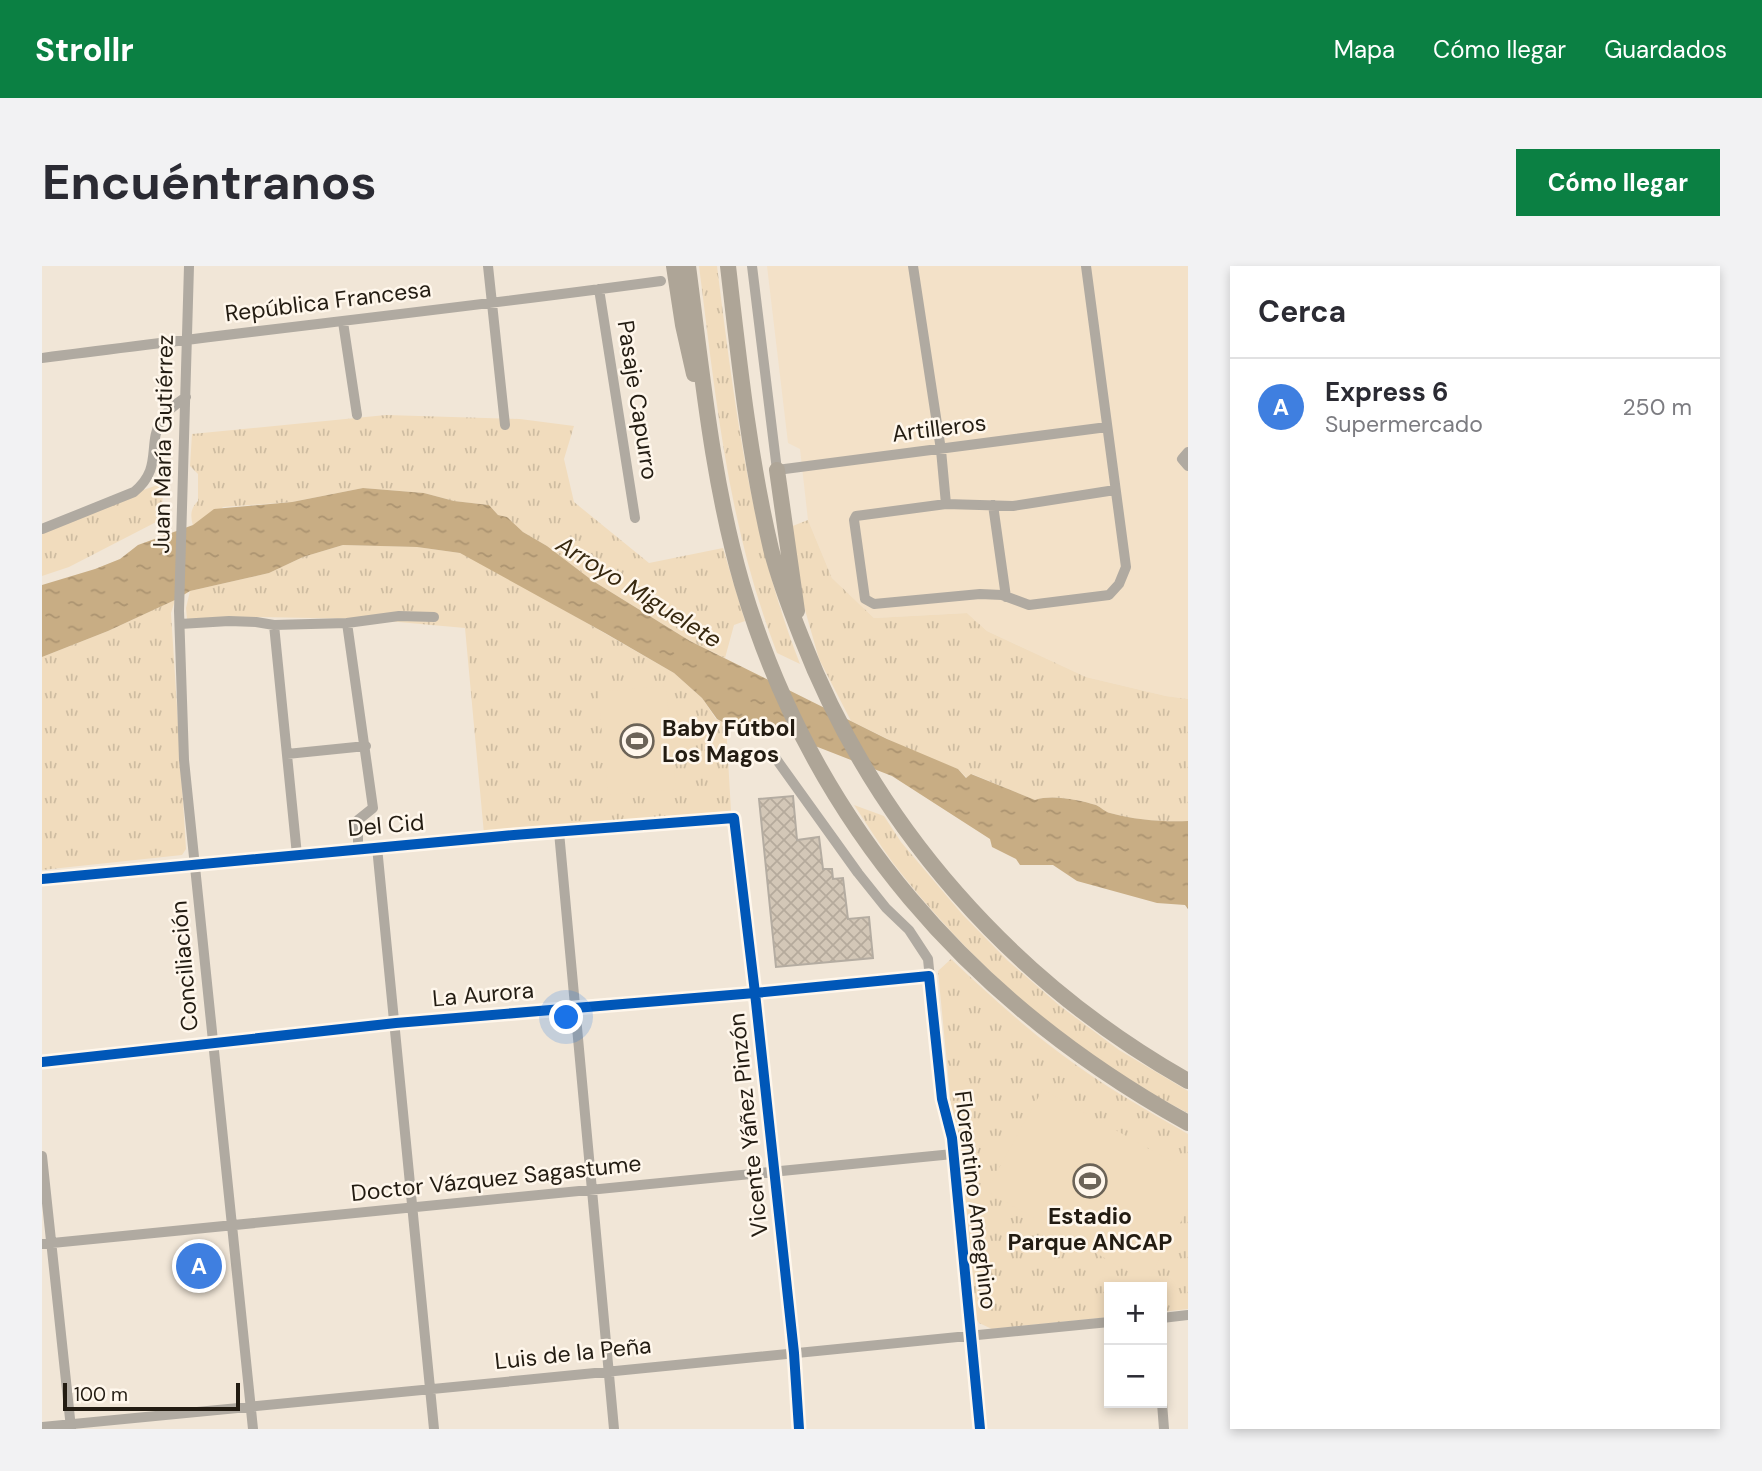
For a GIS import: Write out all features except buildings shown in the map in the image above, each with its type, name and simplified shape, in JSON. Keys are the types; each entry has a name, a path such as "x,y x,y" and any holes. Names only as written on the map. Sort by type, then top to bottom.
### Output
{"highway":[{"path":"674,266 688,351 706,406"},
{"path":"688,266 706,406 732,542 752,614 765,651 798,724 847,814 905,893 996,989 1071,1051 1188,1123"},
{"path":"728,266 740,373 759,486 777,570 817,676 857,755 909,834 962,902 1025,964 1087,1016 1188,1081"},
{"path":"777,470 797,600 799,631"}],"street":[{"name":"Juan María Gutiérrez","path":"180,624 190,266"},
{"path":"488,266 505,425"},
{"path":"752,266 777,470"},
{"path":"913,266 941,450 946,504"},
{"path":"1086,266 1126,567 1119,584 1109,595 1029,605 1006,597 980,594 874,604 865,599 854,520 856,516 946,504 1013,506 1115,490"},
{"name":"República Francesa","path":"42,358 187,339 343,323 661,281"},
{"name":"Pasaje Capurro","path":"599,289 635,518"},
{"path":"343,323 357,415"},
{"path":"42,529 134,492 151,470 159,423 171,408 186,397"},
{"name":"Artilleros","path":"777,470 1107,427"},
{"path":"1188,453 1182,459 1188,466"},
{"path":"993,505 1006,597"},
{"path":"180,624 229,621 274,625 347,623 399,616 434,617"},
{"path":"347,623 373,808 358,820 358,849"},
{"name":"Conciliación","path":"180,624 184,760 253,1429"},
{"path":"274,625 297,855"},
{"path":"287,754 366,746"},
{"name":"Florentino Ameghino","path":"774,756 858,873 886,908 909,930 928,959 942,1099 953,1154 980,1429"},
{"name":"Del Cid","path":"42,879 377,847 734,818"},
{"name":"Vicente Yáñez Pinzón","path":"734,818 755,993 799,1429"},
{"path":"559,832 614,1429"},
{"path":"377,847 435,1429"},
{"name":"La Aurora","path":"42,1062 396,1023 929,976"},
{"name":"Doctor Vázquez Sagastume","path":"46,1243 953,1154"},
{"path":"42,1156 46,1243 71,1427"},
{"path":"1167,1317 1188,1315"},
{"name":"Luis de la Peña","path":"42,1427 71,1427 608,1370 1104,1322"},
{"path":"1162,1408 1164,1429"}],"shaded area":[{"path":"767,266 1188,266 1188,699 1086,677 987,631 967,613 874,618 832,578 808,520 800,449 788,443"}],"green space":[{"path":"699,266 717,266 730,367 756,517 768,567 800,664 777,653 747,558 735,510 718,414"},
{"path":"386,415 520,419 574,426 564,459 574,502 649,563 723,548 745,621 734,625 725,658 690,641 593,581 547,546 523,532 507,517 498,515 489,505 454,501 424,493 363,488 292,502 223,507 196,536 191,513 198,501 198,474 190,466 192,434"},
{"path":"163,483 162,519 69,567 42,576 42,526"},
{"path":"808,520 832,578 874,618 967,613 987,631 1086,677 1188,699 1188,821 1129,817 1066,798 1035,800 972,774 967,778 958,769 912,751 851,721 819,659 801,596 790,527"},
{"path":"343,545 417,547 460,553 674,673 702,698 716,719 726,724 731,811 484,834 465,628 365,619 187,619 186,608 190,591 269,573 303,557"},
{"path":"175,600 171,613 186,849 182,855 42,870 42,657 108,631"},
{"name":"Baby Fútbol Los Magos","path":"666,686 676,789 608,795 598,692"},
{"path":"854,805 884,816 901,842 962,914 1007,960 1060,1006 1119,1050 1188,1091 1188,1113 1146,1090 1065,1036 990,971 923,900 893,863"},
{"path":"951,959 1004,1008 1061,1054 1107,1086 1188,1134 1188,1309 1167,1311 1167,1282 1104,1282 1104,1318 992,1329 979,1323 974,1316 958,1134 951,1105 938,971"},
{"name":"Estadio Parque ANCAP","path":"1043,1089 1188,1171 1188,1209 1147,1282 986,1191"}],"water":[{"path":"363,488 424,493 454,501 489,505 498,515 507,517 523,532 547,546 593,581 690,641 887,739 958,769 966,778 971,774 1035,800 1066,798 1129,817 1188,821 1188,909 1185,905 1157,903 1077,881 1053,865 1020,865 1016,859 992,847 990,839 892,776 756,723 741,721 726,724 717,719 702,698 674,673 460,553 417,547 343,545 303,557 269,573 190,591 108,631 42,657 42,585 120,559 138,545 193,525 214,509 292,502"}],"cycle path":[{"path":"42,879 514,835 734,818 794,1353 799,1429"},
{"path":"42,1062 396,1023 929,976 942,1099 952,1138 980,1429"}],"place":[{"name":"Baby Fútbol Los Magos","path":"637,741"},
{"name":"Estadio Parque ANCAP","path":"1090,1181"},
{"name":"Express 6","path":"199,1266"}],"water label":[{"name":"Arroyo Miguelete","path":"639,592"}]}
